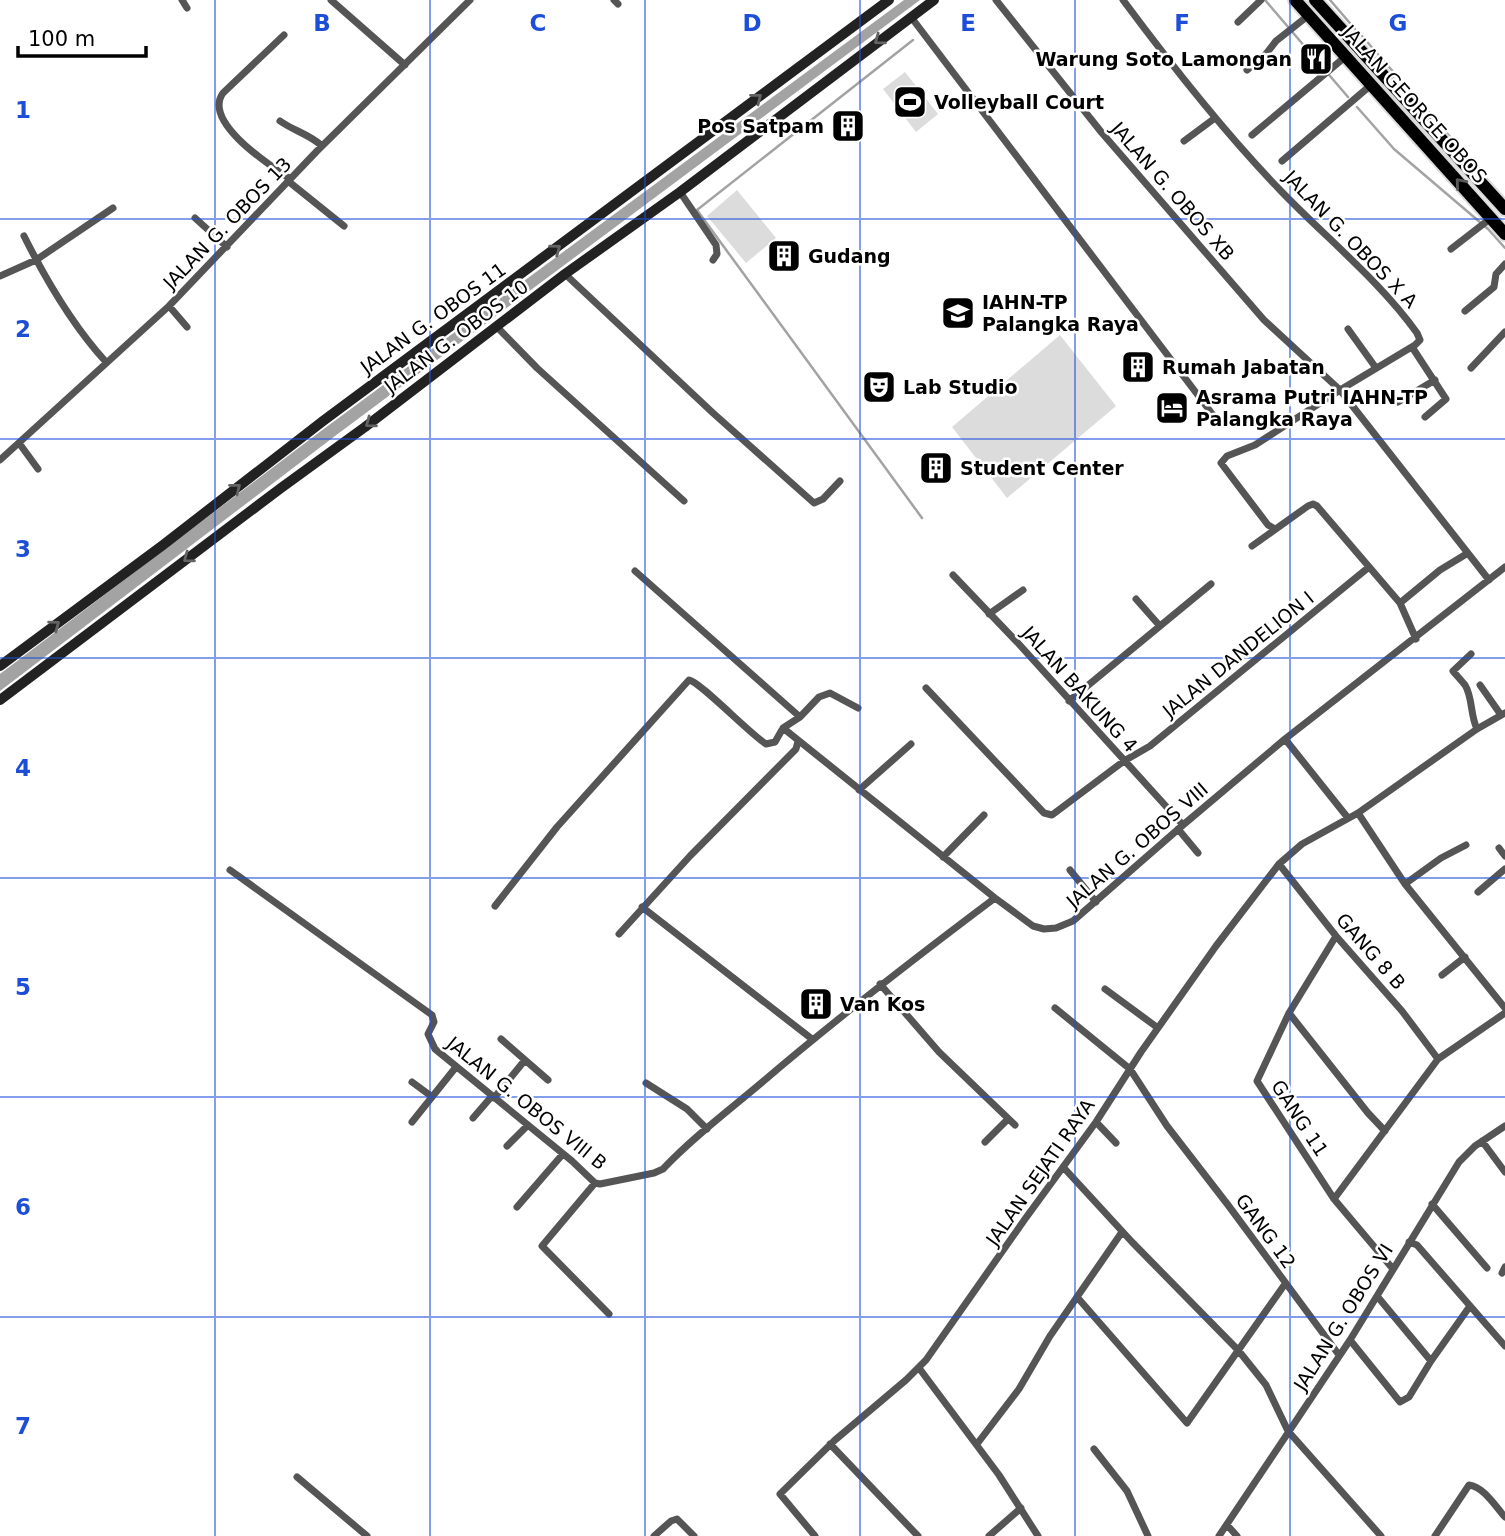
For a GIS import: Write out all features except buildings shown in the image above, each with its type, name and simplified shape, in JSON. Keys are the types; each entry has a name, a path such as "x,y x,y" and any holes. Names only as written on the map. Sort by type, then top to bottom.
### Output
{"main road":[{"name":"JALAN GEORGE OBOS","path":"1296,0 1505,234"},
{"name":"JALAN GEORGE OBOS","path":"1315,0 1505,209"}],"street":[{"path":"182,0 187,8"},
{"path":"331,0 405,65"},
{"name":"JALAN G. OBOS 13","path":"0,460 169,306 322,146 470,0"},
{"name":"JALAN G. OBOS 11","path":"0,666 163,545 323,421 889,0"},
{"name":"JALAN G. OBOS 10","path":"0,700 934,0"},
{"name":"JALAN G. OBOS XB","path":"996,0 1102,133 1264,320 1340,390"},
{"name":"JALAN G. OBOS X A","path":"1123,0 1215,118 1278,188 1410,323 1420,340 1412,347"},
{"path":"1238,22 1261,0"},
{"path":"1247,70 1266,54 1276,41 1309,15"},
{"path":"911,17 1213,415"},
{"path":"284,35 223,93 219,98 219,105 230,128 243,145 344,226"},
{"path":"1252,135 1345,57"},
{"path":"1282,161 1371,85"},
{"path":"1184,142 1215,118"},
{"path":"280,121 290,129 312,136 322,146"},
{"path":"680,192 716,245 717,254 713,260"},
{"path":"0,276 36,260 113,208"},
{"path":"195,218 227,247"},
{"path":"1451,249 1491,218"},
{"path":"24,236 36,260 88,342 106,362"},
{"path":"1465,311 1494,287 1496,274 1505,264"},
{"path":"565,274 713,413 814,503 823,499 840,481"},
{"path":"169,306 187,327"},
{"path":"497,327 537,368 684,501"},
{"path":"1348,328 1376,368"},
{"path":"1471,368 1505,332"},
{"path":"1275,529 1268,525 1221,463 1227,456 1248,449 1412,347 1447,399 1426,417"},
{"path":"1398,402 1435,380"},
{"path":"1340,390 1489,580"},
{"path":"19,443 38,469"},
{"path":"1252,546 1308,506 1317,506 1400,603 1416,639"},
{"path":"1400,603 1440,570 1468,553"},
{"name":"JALAN DANDELION I","path":"926,688 1046,815 1055,813 1124,761 1150,746 1369,567"},
{"path":"635,571 800,717"},
{"name":"JALAN G. OBOS VIII","path":"783,728 943,857 1034,926 1044,929 1069,924 1285,739 1504,571"},
{"name":"JALAN BAKUNG 4","path":"953,575 1124,761 1180,827 1198,853"},
{"path":"1069,701 1211,584"},
{"path":"989,614 1023,590"},
{"path":"1136,599 1161,624"},
{"path":"1471,654 1453,671 1469,695 1471,716 1477,729"},
{"path":"495,906 557,827 689,680 695,681 769,745 775,742 783,728 800,717 819,697 830,693 858,708"},
{"path":"1480,685 1503,714"},
{"name":"JALAN SEJATI RAYA","path":"815,1536 780,1494 830,1444 919,1368 1064,1168 1216,946 1279,864 1302,844 1358,813 1477,729 1503,714"},
{"path":"1285,739 1348,818"},
{"path":"619,934 796,749 798,741"},
{"path":"859,790 911,744"},
{"path":"1358,813 1405,884 1505,1007"},
{"path":"943,857 984,816"},
{"path":"1405,884 1441,858 1466,845"},
{"path":"1499,848 1505,856"},
{"name":"GANG 8 B","path":"1279,864 1336,936 1402,1011 1438,1059"},
{"path":"1478,892 1505,869"},
{"name":"JALAN G. OBOS VIII B","path":"230,870 432,1015 434,1022 428,1034 432,1044 456,1067 594,1182 608,1183 654,1174 663,1169 880,984 995,898"},
{"path":"1070,870 1096,902"},
{"path":"642,907 813,1040"},
{"name":"GANG 11","path":"1336,936 1289,1013 1257,1081 1334,1199 1393,1269"},
{"path":"1442,975 1465,957"},
{"path":"880,984 939,1052 1015,1125"},
{"path":"1105,989 1158,1028"},
{"name":"GANG 12","path":"1055,1008 1130,1069 1167,1126 1339,1355"},
{"path":"1289,1013 1385,1131"},
{"path":"1334,1199 1438,1059 1505,1013"},
{"path":"501,1039 548,1080"},
{"path":"473,1118 525,1060"},
{"path":"412,1122 456,1067"},
{"path":"412,1082 431,1096"},
{"path":"646,1083 687,1109 707,1129"},
{"path":"985,1142 1008,1119"},
{"path":"1096,1122 1116,1143"},
{"path":"507,1146 528,1125"},
{"name":"JALAN G. OBOS VI","path":"1219,1536 1350,1340 1459,1162 1482,1141 1505,1126"},
{"path":"1482,1141 1505,1172"},
{"path":"517,1207 562,1155"},
{"path":"1064,1168 1122,1232 1238,1350 1265,1385 1288,1431 1381,1536"},
{"path":"594,1182 542,1246 609,1314"},
{"path":"1432,1204 1487,1268"},
{"path":"977,1444 1019,1389 1050,1336 1122,1232"},
{"path":"1409,1242 1417,1245 1505,1346"},
{"path":"1077,1297 1187,1423 1285,1284"},
{"path":"1377,1296 1431,1361"},
{"path":"1350,1340 1400,1402 1409,1397 1470,1306"},
{"path":"919,1368 977,1444 1038,1536"},
{"path":"830,1444 918,1536"},
{"path":"1094,1449 1127,1491 1148,1536"},
{"path":"297,1477 367,1536"},
{"path":"1435,1536 1469,1485 1474,1485 1487,1496 1505,1517"},
{"path":"989,1536 1021,1508"},
{"path":"654,1536 677,1519 694,1536"},
{"path":"1227,1525 1237,1536"}],"shaded area":[{"path":"904,0 920,0 335,436 0,691 0,674 321,431"},
{"name":"Volleyball Court","path":"905,72 938,114 916,132 883,89"},
{"path":"737,190 776,238 746,263 707,216"},
{"path":"1060,335 1116,406 1007,498 952,427"}],"waterway":[{"path":"1265,0 1348,97"},
{"path":"1330,0 1355,29"},
{"path":"1362,36 1452,139"},
{"path":"913,40 697,210 922,518"},
{"path":"1357,107 1394,149 1488,229 1505,248"},
{"path":"1461,150 1496,190"}],"place":[{"name":"Warung Soto Lamongan","path":"1316,59"},
{"name":"Volleyball Court","path":"910,102"},
{"name":"Pos Satpam","path":"848,126"},
{"name":"Gudang","path":"784,256"},
{"name":"IAHN-TP Palangka Raya","path":"958,313"},
{"name":"Rumah Jabatan","path":"1138,367"},
{"name":"Lab Studio","path":"879,387"},
{"name":"Asrama Putri IAHN-TP Palangka Raya","path":"1172,408"},
{"name":"Student Center","path":"936,468"},
{"name":"Van Kos","path":"816,1004"}]}
